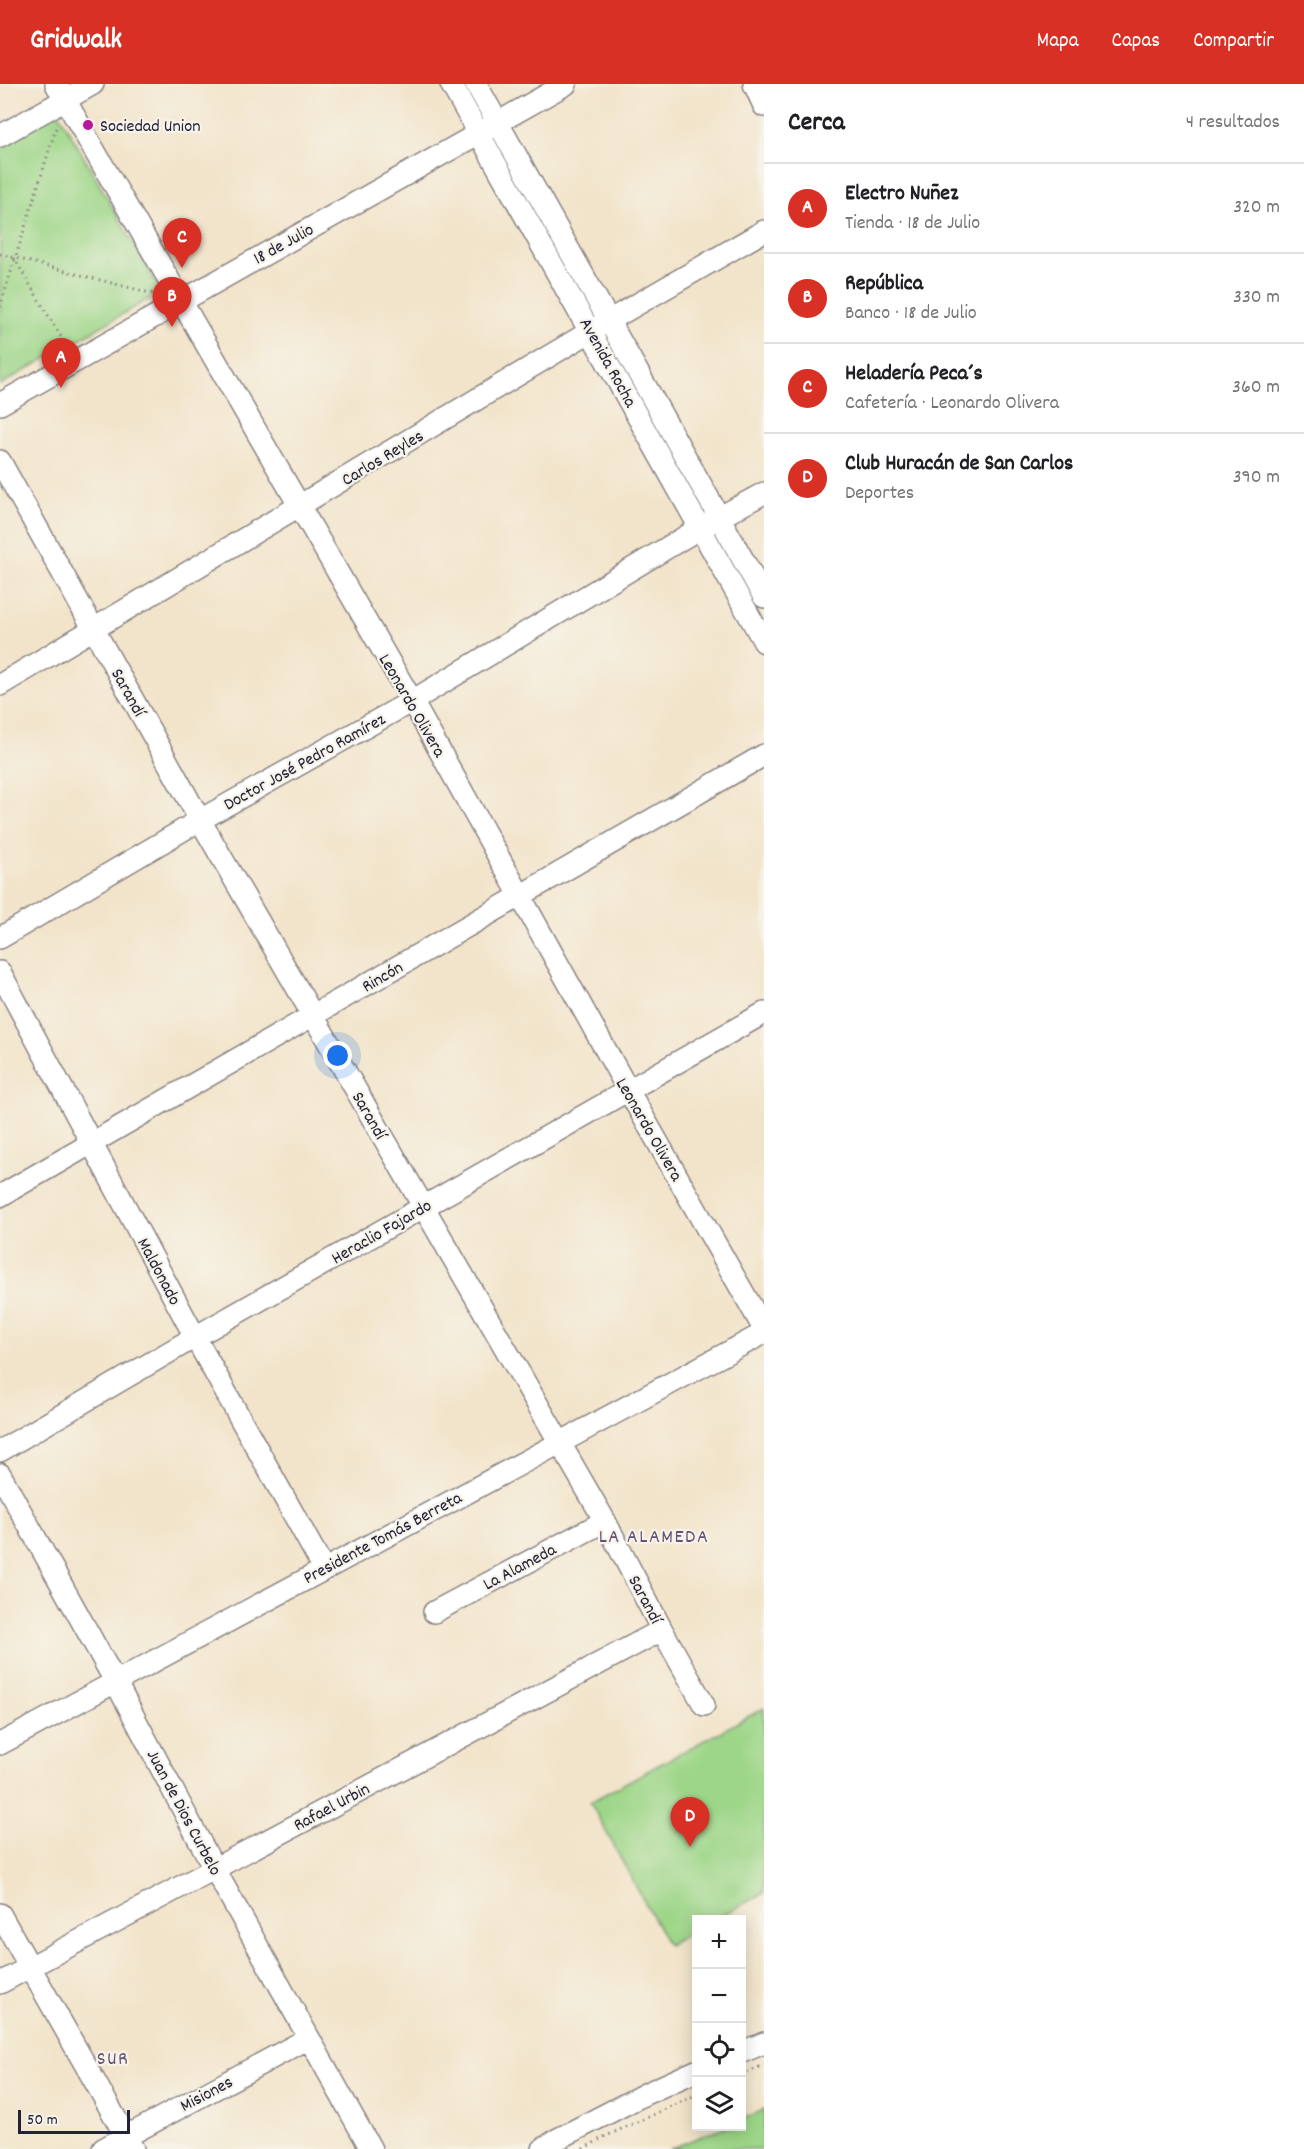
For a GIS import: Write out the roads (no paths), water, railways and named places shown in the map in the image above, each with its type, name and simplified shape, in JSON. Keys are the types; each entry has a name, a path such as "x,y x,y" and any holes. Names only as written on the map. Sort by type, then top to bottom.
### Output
{"street":[{"path":"0,136 60,92 93,84"},
{"name":"Avenida Rocha","path":"451,84 479,133 719,517 764,597"},
{"name":"Avenida Rocha","path":"476,84 498,122 700,528 764,642"},
{"name":"18 de Julio","path":"0,404 566,84"},
{"path":"754,84 764,106"},
{"name":"Leonardo Olivera","path":"60,92 412,701 519,897 764,1331"},
{"name":"Carlos Reyles","path":"0,686 600,325 764,231"},
{"name":"Sarandí","path":"0,461 200,820 560,1442 704,1705"},
{"name":"Doctor José Pedro Ramírez","path":"0,938 200,820 412,701 700,528 764,493"},
{"name":"Rincón","path":"0,1196 764,755"},
{"name":"Maldonado","path":"0,972 195,1338 324,1569"},
{"name":"Heraclio Fajardo","path":"0,1451 764,1013"},
{"name":"Presidente Tomás Berreta","path":"0,1744 764,1331"},
{"name":"Juan de Dios Curbelo","path":"0,1474 115,1681 214,1868 371,2149"},
{"name":"La Alameda","path":"434,1612 604,1521"},
{"name":"Rafael Urbin","path":"0,1983 662,1630"},
{"path":"0,1914 129,2143"},
{"name":"Misiones","path":"103,2149 129,2143 309,2038"},
{"path":"746,2050 764,2043"},
{"path":"543,2149 645,2094 692,2073"}],"place":[{"name":"Sociedad Union","path":"88,125"},
{"name":"Heladería Peca´s","path":"182,268"},
{"name":"República","path":"172,327"},
{"name":"Electro Nuñez","path":"61,388"},
{"name":"Club Huracán de San Carlos","path":"690,1847"}],"district":[{"name":"LA ALAMEDA","path":"654,1535"},
{"name":"SUR","path":"113,2057"}]}
